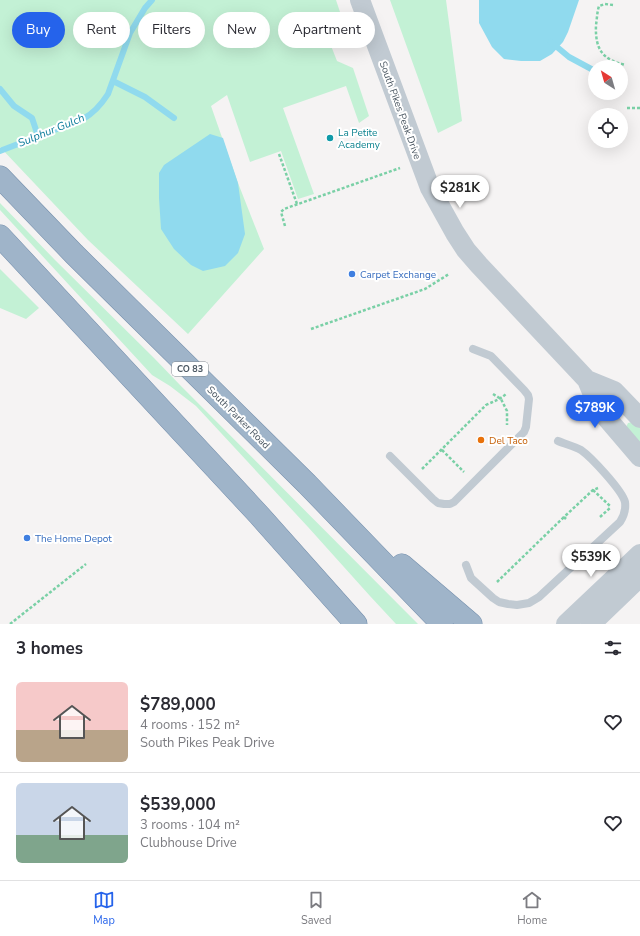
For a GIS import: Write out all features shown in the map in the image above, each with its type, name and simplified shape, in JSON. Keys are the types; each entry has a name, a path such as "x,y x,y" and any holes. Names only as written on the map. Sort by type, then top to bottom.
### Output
{"highway":[{"name":"South Parker Road","path":"0,177 74,254 307,484 442,624"},
{"path":"0,236 44,282 356,624"},
{"path":"307,484 471,624"},
{"path":"297,558 374,624"}],"street":[{"name":"South Pikes Peak Drive","path":"364,9 430,188 455,233 466,250 479,265 587,380 599,409 640,457"},
{"name":"South Pikes Peak Drive","path":"587,380 614,391 640,418"},
{"path":"566,624 640,554"},
{"path":"590,624 640,577"}],"lane":[{"path":"390,456 433,499 438,503 450,504 454,502 524,432 526,427 529,399 528,395 491,356 473,349"},
{"path":"466,565 471,578 499,602 517,605 529,603 539,597 620,522 624,515 625,505 623,497 617,487 591,458 580,450 558,441"}],"path":[{"path":"611,60 606,57 602,52 597,41 596,34 597,10 599,6 605,4 613,5"},
{"path":"628,108 640,108"},
{"path":"279,154 297,204"},
{"path":"285,226 281,212 284,209 352,183 400,168"},
{"path":"311,329 425,289 449,274"},
{"path":"422,469 486,406 493,401 501,399 509,392"},
{"path":"493,394 501,399 507,411 508,425"},
{"path":"442,450 467,475"},
{"path":"495,584 593,490 599,487"},
{"path":"593,490 614,510"},
{"path":"600,517 610,507"},
{"path":"10,624 86,564"}],"green space":[{"path":"0,0 336,0 340,12 278,12 278,48 332,48 337,61 353,68 369,116 359,123 346,86 283,108 314,194 298,199 281,151 250,162 227,95 211,106 238,183 264,249 188,334 88,240 0,147"},
{"path":"390,0 446,0 462,121 438,133"},
{"path":"0,203 418,624 396,624 196,406 170,386 152,375 0,210"},
{"path":"0,269 39,308 26,319 0,308"},
{"path":"632,422 640,428 640,448 625,429 628,423"}],"water":[{"path":"479,0 579,0 563,42 552,54 540,61 521,61 504,59 492,47 479,23"},
{"path":"210,134 223,138 238,183 245,234 238,253 225,266 203,271 191,265 174,249 161,229 159,173 164,165"}],"waterway":[{"name":"Sulphur Gulch","path":"0,151 83,119 91,114 103,102 108,94 130,33 145,8 152,0"},
{"path":"551,42 569,57 588,67"},
{"path":"113,81 145,97 174,118"},
{"path":"0,89 14,106 32,118 38,136"}],"place":[{"name":"La Petite Academy","path":"330,138"},
{"name":"Carpet Exchange","path":"352,274"},
{"name":"Del Taco","path":"481,440"},
{"name":"The Home Depot","path":"27,538"}]}
